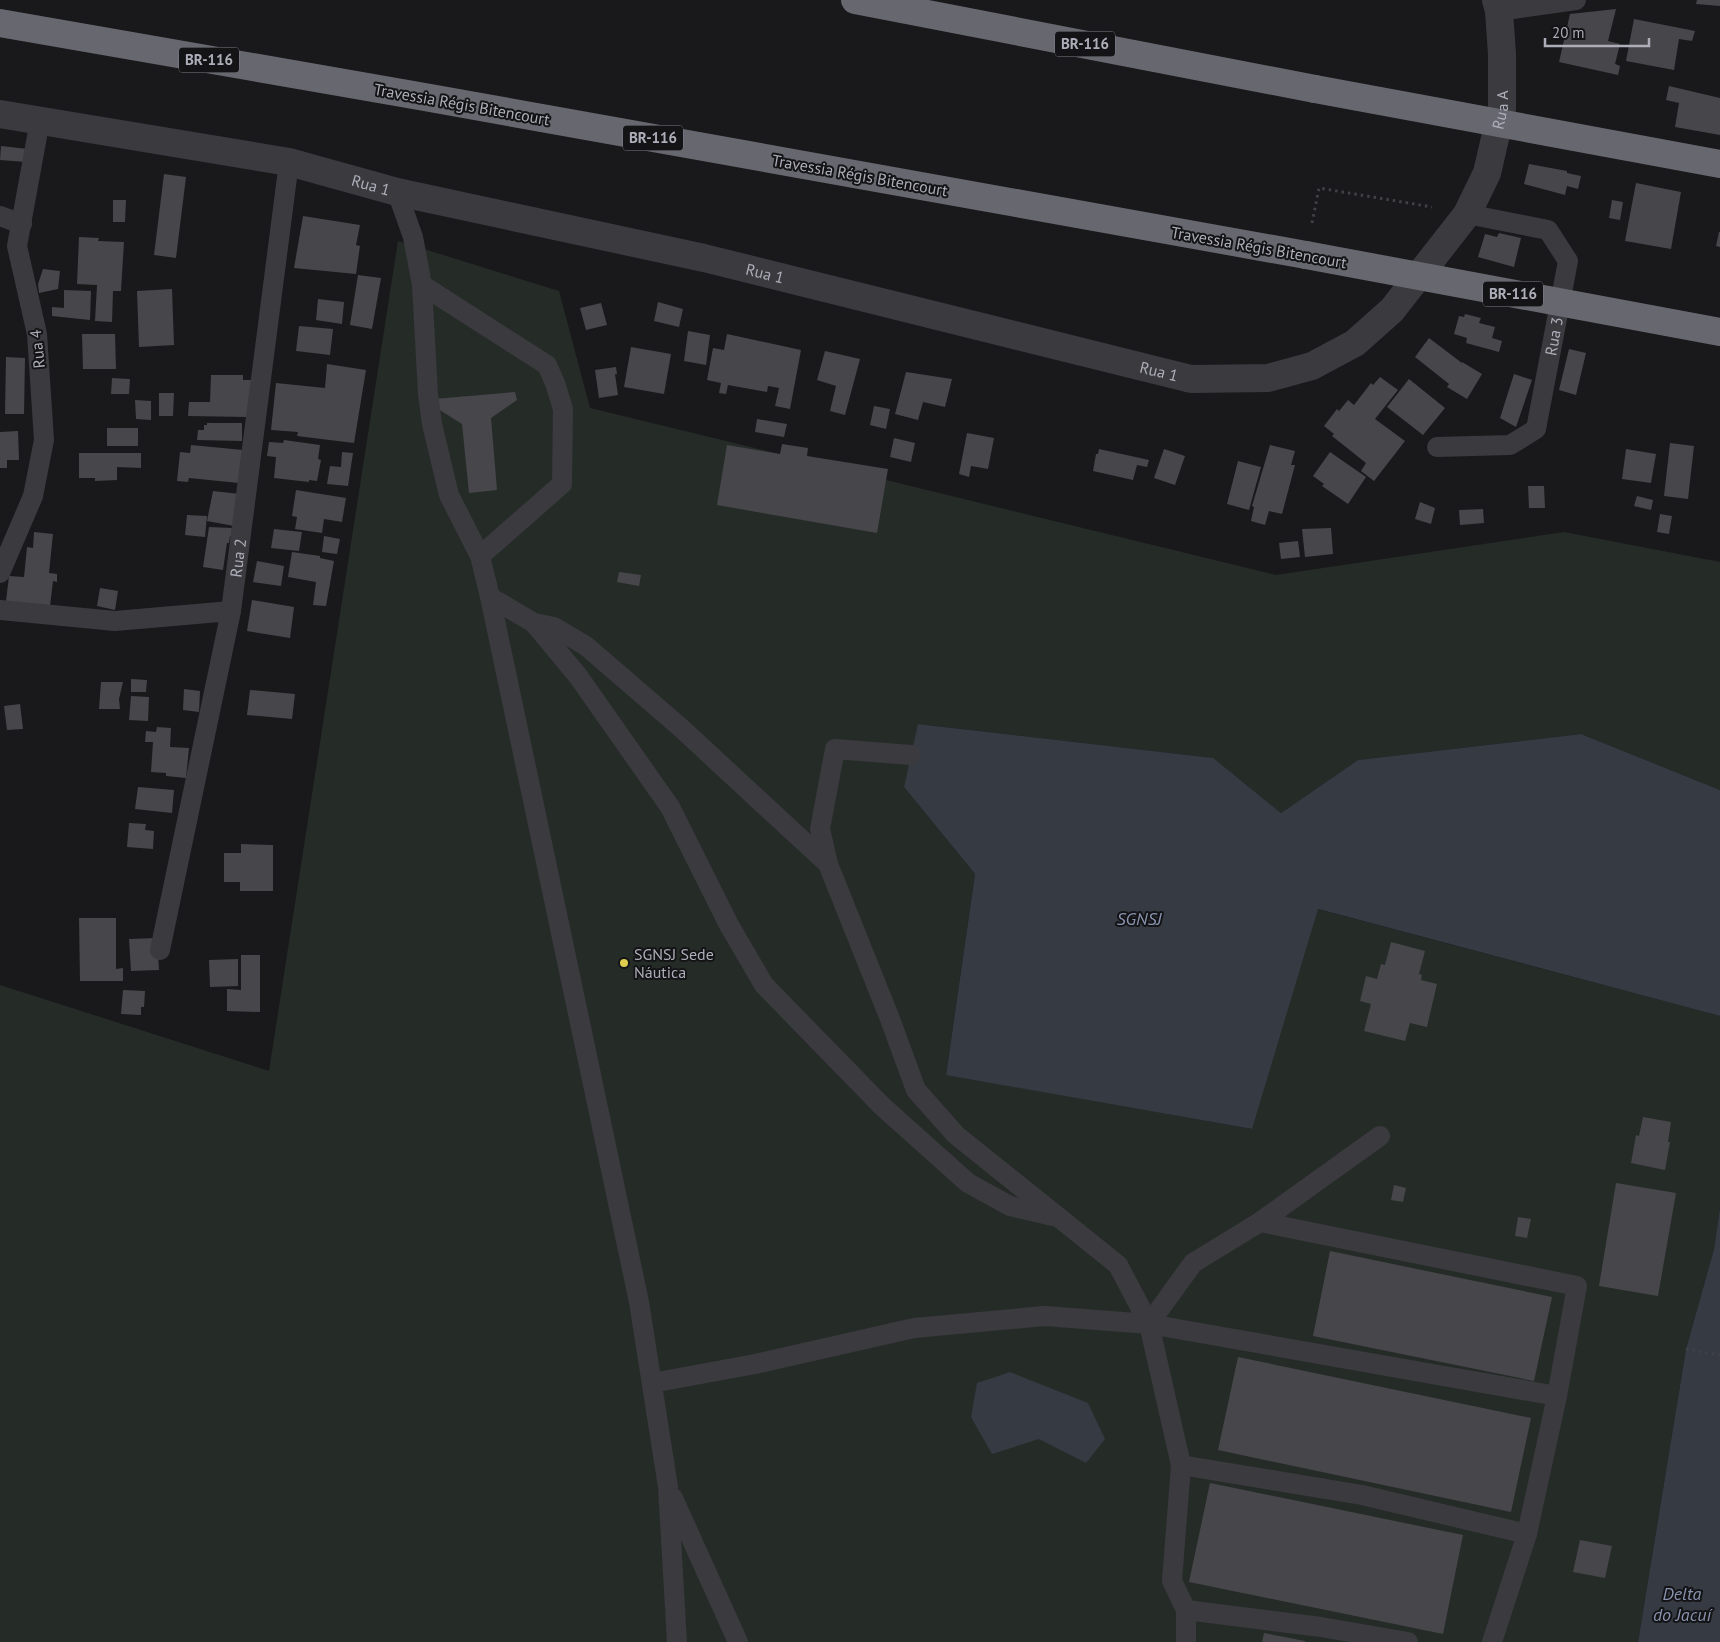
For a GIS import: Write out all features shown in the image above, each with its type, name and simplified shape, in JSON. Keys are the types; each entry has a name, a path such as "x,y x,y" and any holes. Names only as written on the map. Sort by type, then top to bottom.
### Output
{"highway":[{"name":"BR-116","path":"855,0 1315,89 1720,164"},
{"name":"Travessia Régis Bitencourt","path":"0,23 429,98 1720,332"}],"street":[{"name":"Rua A","path":"1467,214 1487,173 1502,108 1502,54 1497,5"},
{"name":"Rua 1","path":"0,115 289,162 396,192 704,258 1191,378 1268,378 1312,366 1355,343 1392,310 1467,214"}],"lane":[{"path":"1497,5 1576,0"},
{"name":"Rua 4","path":"0,573 34,496 44,440 38,334 17,246 40,120"},
{"name":"Rua 2","path":"160,950 231,611 289,162"},
{"path":"396,192 413,237 422,285 428,394 432,424 449,495 480,556 490,597 639,1302 668,1487 677,1642"},
{"name":"Rua 3","path":"1437,447 1510,445 1536,429 1568,260 1548,230 1467,214"},
{"path":"0,216 22,224"},
{"path":"422,285 546,365 555,383 563,409 562,484 480,556"},
{"path":"490,597 534,623 554,627 586,646 680,727 828,864"},
{"path":"0,610 115,621 231,611"},
{"path":"534,623 578,676 670,807 729,925 764,984 882,1106 968,1183 1010,1206 1058,1216"},
{"path":"911,755 835,750 820,829 828,864 916,1090 956,1135 1118,1266 1149,1324 1180,1465 1172,1581 1186,1610 1186,1642"},
{"path":"1149,1324 1193,1263 1260,1222 1380,1136"},
{"path":"1260,1222 1577,1286 1557,1396 1527,1534 1492,1642"},
{"path":"652,1383 755,1364 914,1328 1044,1316 1149,1324 1557,1396"},
{"path":"1180,1465 1362,1495 1527,1534"},
{"path":"668,1487 738,1642"},
{"path":"1186,1610 1321,1627 1408,1642"}],"path":[{"path":"1319,188 1467,214"},
{"path":"1686,1349 1720,1355"}],"shaded area":[{"name":"SGNSJ Sede Náutica","path":"398,241 559,291 590,408 1276,575 1564,532 1720,562 1720,790 1581,734 1358,760 1281,813 1212,758 919,724 904,787 975,874 946,1074 1251,1129 1317,909 1720,1016 1720,1208 1714,1249 1686,1349 1638,1642 0,1642 0,985 269,1071"}],"water":[{"name":"SGNSJ","path":"918,724 1213,758 1281,813 1358,760 1581,734 1720,790 1720,1016 1318,909 1252,1129 946,1075 975,874 904,787"},
{"name":"Delta do Jacuí","path":"1720,1208 1720,1642 1638,1642 1686,1349 1714,1249"},
{"path":"1010,1372 1088,1403 1105,1439 1086,1463 1039,1439 992,1454 971,1417 977,1383"}],"building":[{"path":"1697,0 1720,0 1720,6 1696,4"},
{"path":"1616,9 1608,41 1620,44 1615,64 1620,66 1618,75 1559,62 1570,14"},
{"path":"1634,19 1695,31 1692,41 1679,39 1674,70 1626,61"},
{"path":"1669,86 1720,98 1720,135 1675,127 1679,103 1666,100"},
{"path":"1,146 28,149 26,162 0,160"},
{"path":"1529,164 1567,171 1567,173 1581,176 1578,189 1567,186 1565,195 1524,184"},
{"path":"164,174 186,177 176,258 154,255"},
{"path":"1636,183 1681,192 1671,249 1625,241"},
{"path":"113,200 126,200 125,222 113,222"},
{"path":"1612,200 1623,202 1620,220 1609,218"},
{"path":"303,216 360,225 356,245 360,246 356,274 294,268"},
{"path":"1720,232 1720,247 1716,246"},
{"path":"1499,233 1521,238 1514,267 1478,257 1485,234 1497,237"},
{"path":"79,237 99,238 98,241 124,242 121,291 113,291 112,322 95,321 97,285 77,284"},
{"path":"43,269 60,271 58,289 39,293 38,284"},
{"path":"358,275 381,278 372,329 350,325"},
{"path":"172,289 174,345 139,347 137,291"},
{"path":"64,290 91,291 90,320 52,316 52,307 64,308"},
{"path":"318,299 344,302 342,324 316,320"},
{"path":"658,302 683,309 679,327 654,321"},
{"path":"601,303 607,325 586,330 580,308"},
{"path":"1465,314 1481,318 1479,323 1495,327 1492,338 1502,341 1499,352 1466,343 1467,338 1454,334 1459,316 1464,317"},
{"path":"299,326 333,329 330,355 296,351"},
{"path":"688,331 710,335 706,365 684,361"},
{"path":"82,334 115,334 116,369 83,369"},
{"path":"727,334 801,350 790,409 775,406 779,388 768,386 767,392 728,385 726,394 719,393 721,383 707,380 713,348 724,350"},
{"path":"1429,338 1462,363 1482,374 1467,399 1447,387 1449,384 1415,357"},
{"path":"631,347 671,354 664,394 624,387"},
{"path":"1569,349 1586,353 1576,395 1559,390"},
{"path":"825,351 860,359 845,415 830,411 836,386 817,380"},
{"path":"6,357 25,358 24,414 5,414"},
{"path":"327,364 366,370 354,443 297,436 298,432 271,430 276,383 325,388"},
{"path":"616,367 618,395 599,398 595,370"},
{"path":"906,372 952,379 945,407 923,402 918,420 895,414"},
{"path":"1514,374 1532,380 1516,427 1500,418"},
{"path":"211,375 243,375 243,380 252,380 247,417 188,416 189,402 210,402"},
{"path":"1380,377 1398,390 1375,419 1405,441 1374,481 1361,471 1366,463 1332,436 1334,434 1324,426 1337,409 1339,411 1348,400 1354,405 1371,383 1373,385"},
{"path":"112,378 130,379 129,394 111,394"},
{"path":"1409,379 1445,408 1423,435 1387,407"},
{"path":"515,392 517,400 491,418 497,490 469,493 462,424 435,407 434,399"},
{"path":"159,393 174,393 173,416 159,416"},
{"path":"135,400 151,401 151,420 136,419"},
{"path":"874,406 890,409 886,429 870,425"},
{"path":"757,419 787,424 784,437 755,432"},
{"path":"207,423 242,423 242,441 197,440 198,430 204,430 204,425 207,425"},
{"path":"107,428 138,428 138,446 107,446"},
{"path":"18,431 19,460 7,460 7,468 0,468 0,432"},
{"path":"967,433 994,438 988,469 971,466 969,477 959,474"},
{"path":"894,438 915,443 911,462 890,457"},
{"path":"284,440 320,445 318,459 321,460 317,481 309,480 309,482 274,478 276,457 267,456 269,442 283,443"},
{"path":"1670,443 1694,446 1688,499 1664,496"},
{"path":"782,444 808,448 807,456 888,469 877,533 717,505 727,445 780,454"},
{"path":"191,445 243,450 239,483 189,478 188,482 177,481 180,452 190,453"},
{"path":"1270,445 1295,451 1291,465 1295,465 1282,514 1269,511 1265,525 1251,521 1254,507 1252,506"},
{"path":"1099,449 1149,460 1147,467 1137,465 1133,480 1093,471 1096,454 1098,454"},
{"path":"1164,449 1185,456 1175,485 1154,478"},
{"path":"1626,449 1656,454 1651,483 1622,479"},
{"path":"342,452 353,453 348,486 327,484 330,466 341,467"},
{"path":"1330,452 1366,477 1348,504 1322,486 1324,484 1313,476"},
{"path":"79,453 141,453 141,468 117,467 117,480 95,481 95,478 79,478"},
{"path":"1238,461 1261,467 1249,510 1227,504"},
{"path":"1528,486 1544,486 1545,508 1529,508"},
{"path":"296,490 346,498 342,522 324,519 322,533 295,529 297,517 292,516"},
{"path":"213,491 240,494 234,526 207,521"},
{"path":"1637,496 1653,500 1651,510 1634,506"},
{"path":"1420,502 1435,508 1431,524 1415,519"},
{"path":"1483,509 1484,523 1460,525 1459,510"},
{"path":"1660,514 1672,516 1669,534 1657,532"},
{"path":"187,515 207,516 205,537 185,535"},
{"path":"209,527 232,528 229,543 227,543 223,570 203,567"},
{"path":"1331,528 1333,554 1305,557 1302,529"},
{"path":"274,529 302,532 299,551 271,548"},
{"path":"34,532 53,534 49,573 57,574 57,582 53,581 50,606 6,601 9,576 24,577 27,547 33,548"},
{"path":"324,536 340,539 337,554 322,552"},
{"path":"1298,541 1300,557 1281,559 1279,543"},
{"path":"292,552 320,556 320,558 334,561 326,606 313,605 316,582 288,577"},
{"path":"257,561 284,566 281,586 253,582"},
{"path":"619,572 641,575 639,586 617,582"},
{"path":"100,588 118,591 115,610 97,606"},
{"path":"252,600 294,607 290,638 247,631"},
{"path":"131,679 147,680 146,692 131,692"},
{"path":"101,682 123,682 119,699 120,709 99,709"},
{"path":"184,689 200,691 199,712 183,710"},
{"path":"250,690 295,694 292,719 247,715"},
{"path":"131,696 149,697 148,721 129,720"},
{"path":"20,704 23,729 7,730 4,706"},
{"path":"157,727 171,728 170,747 189,748 186,778 166,776 166,773 151,772 153,742 145,742 146,731 156,732"},
{"path":"138,787 174,790 172,813 135,809"},
{"path":"129,823 146,824 145,830 154,831 153,849 127,847"},
{"path":"241,844 273,845 273,891 240,891 240,882 224,882 224,853 241,853"},
{"path":"79,918 116,918 116,969 123,968 123,981 80,981"},
{"path":"157,938 159,970 131,971 129,939"},
{"path":"1391,942 1425,951 1419,974 1422,975 1421,980 1437,984 1427,1027 1410,1023 1405,1041 1364,1031 1371,1004 1360,1001 1366,976 1377,979 1381,964 1385,965"},
{"path":"241,955 260,955 260,1012 227,1011 227,989 241,990"},
{"path":"238,959 238,986 210,987 209,960"},
{"path":"123,990 145,991 144,1007 141,1007 141,1015 121,1014"},
{"path":"1643,1117 1671,1122 1665,1170 1631,1163 1636,1135 1639,1136"},
{"path":"1616,1183 1676,1193 1658,1296 1599,1286"},
{"path":"1394,1185 1406,1188 1403,1202 1391,1200"},
{"path":"1518,1217 1531,1219 1527,1238 1515,1236"},
{"path":"1330,1251 1552,1297 1534,1381 1313,1336"},
{"path":"1238,1357 1531,1418 1511,1512 1218,1450"},
{"path":"1210,1483 1463,1535 1443,1634 1189,1582"},
{"path":"1580,1540 1612,1546 1605,1578 1573,1572"},
{"path":"1264,1633 1305,1641 1305,1642 1262,1642"}],"place":[{"name":"SGNSJ Sede Náutica","path":"624,963"}]}
